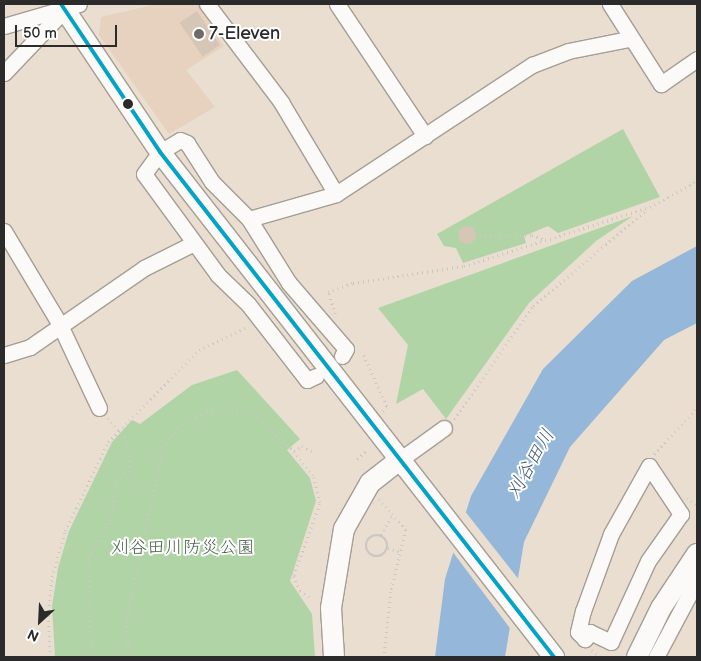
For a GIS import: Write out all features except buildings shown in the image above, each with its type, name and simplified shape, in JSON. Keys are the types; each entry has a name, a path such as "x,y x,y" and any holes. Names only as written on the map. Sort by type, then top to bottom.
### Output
{"main road":[{"path":"68,5 160,152 427,490 554,657"},
{"path":"334,657 330,608 344,529 370,483 401,459"},
{"path":"637,657 661,608 697,554"}],"street":[{"path":"207,4 281,102 336,194"},
{"path":"337,4 425,136"},
{"path":"610,4 628,38 661,84 697,59"},
{"path":"4,26 68,5"},
{"path":"4,73 68,5"},
{"path":"249,219 336,194 532,65 568,51 628,38"},
{"path":"316,376 307,380 194,243 144,174 160,152 180,140 187,143 212,182 249,219 289,283 346,349 342,356"},
{"path":"4,231 59,323 99,408"},
{"path":"4,355 30,347 59,323 144,268 194,243"},
{"path":"401,459 444,428"},
{"path":"650,466 681,514 648,561 611,642 590,632 585,639 578,632 583,611 611,534 650,466"},
{"path":"656,657 697,580"}],"path":[{"path":"337,320 328,292 353,283 464,266 650,207 697,181"},
{"path":"444,428 534,306 650,207"},
{"path":"475,236 532,235 545,241"},
{"path":"50,657 50,595 65,531 118,429 199,350 242,327 254,334"},
{"path":"364,355 387,407 382,412"},
{"path":"128,657 126,623 152,487 170,435 207,411 250,413 273,428 294,451 314,478 319,495 294,576 300,591 313,599"},
{"path":"118,429 127,441 128,472 136,482 152,487"},
{"path":"294,451 302,446 313,452"},
{"path":"357,459 366,451"},
{"path":"91,657 88,558 110,521 116,481 128,472"},
{"path":"378,498 406,530 400,552 384,657"},
{"path":"357,540 367,542 382,535 393,513"},
{"path":"382,535 388,548 400,552"},
{"path":"367,542 374,556 388,548"}],"shaded area":[{"path":"157,4 201,4 218,24 213,30 224,46 186,70 215,107 169,134 99,35 101,17"}],"green space":[{"path":"623,129 660,197 558,233 548,226 524,236 526,243 463,263 456,248 444,246 437,234"},
{"path":"633,216 596,241 529,303 446,419 423,389 396,404 408,345 378,308"},
{"name":"刈谷田川防災公園","path":"237,370 300,439 287,450 310,478 316,501 290,581 312,614 315,657 55,657 52,606 58,568 69,531 112,442 132,420 140,424 192,385"}],"water":[{"name":"刈谷田川","path":"697,246 697,323 664,340 570,447 524,542 505,657 435,657 445,579 471,496 543,369 632,281"}],"pier":[{"path":"464,510 520,581 512,631 452,551"}],"transit line":[{"path":"61,4 160,152 554,657"}],"place":[{"name":"7-Eleven","path":"199,34"}]}
